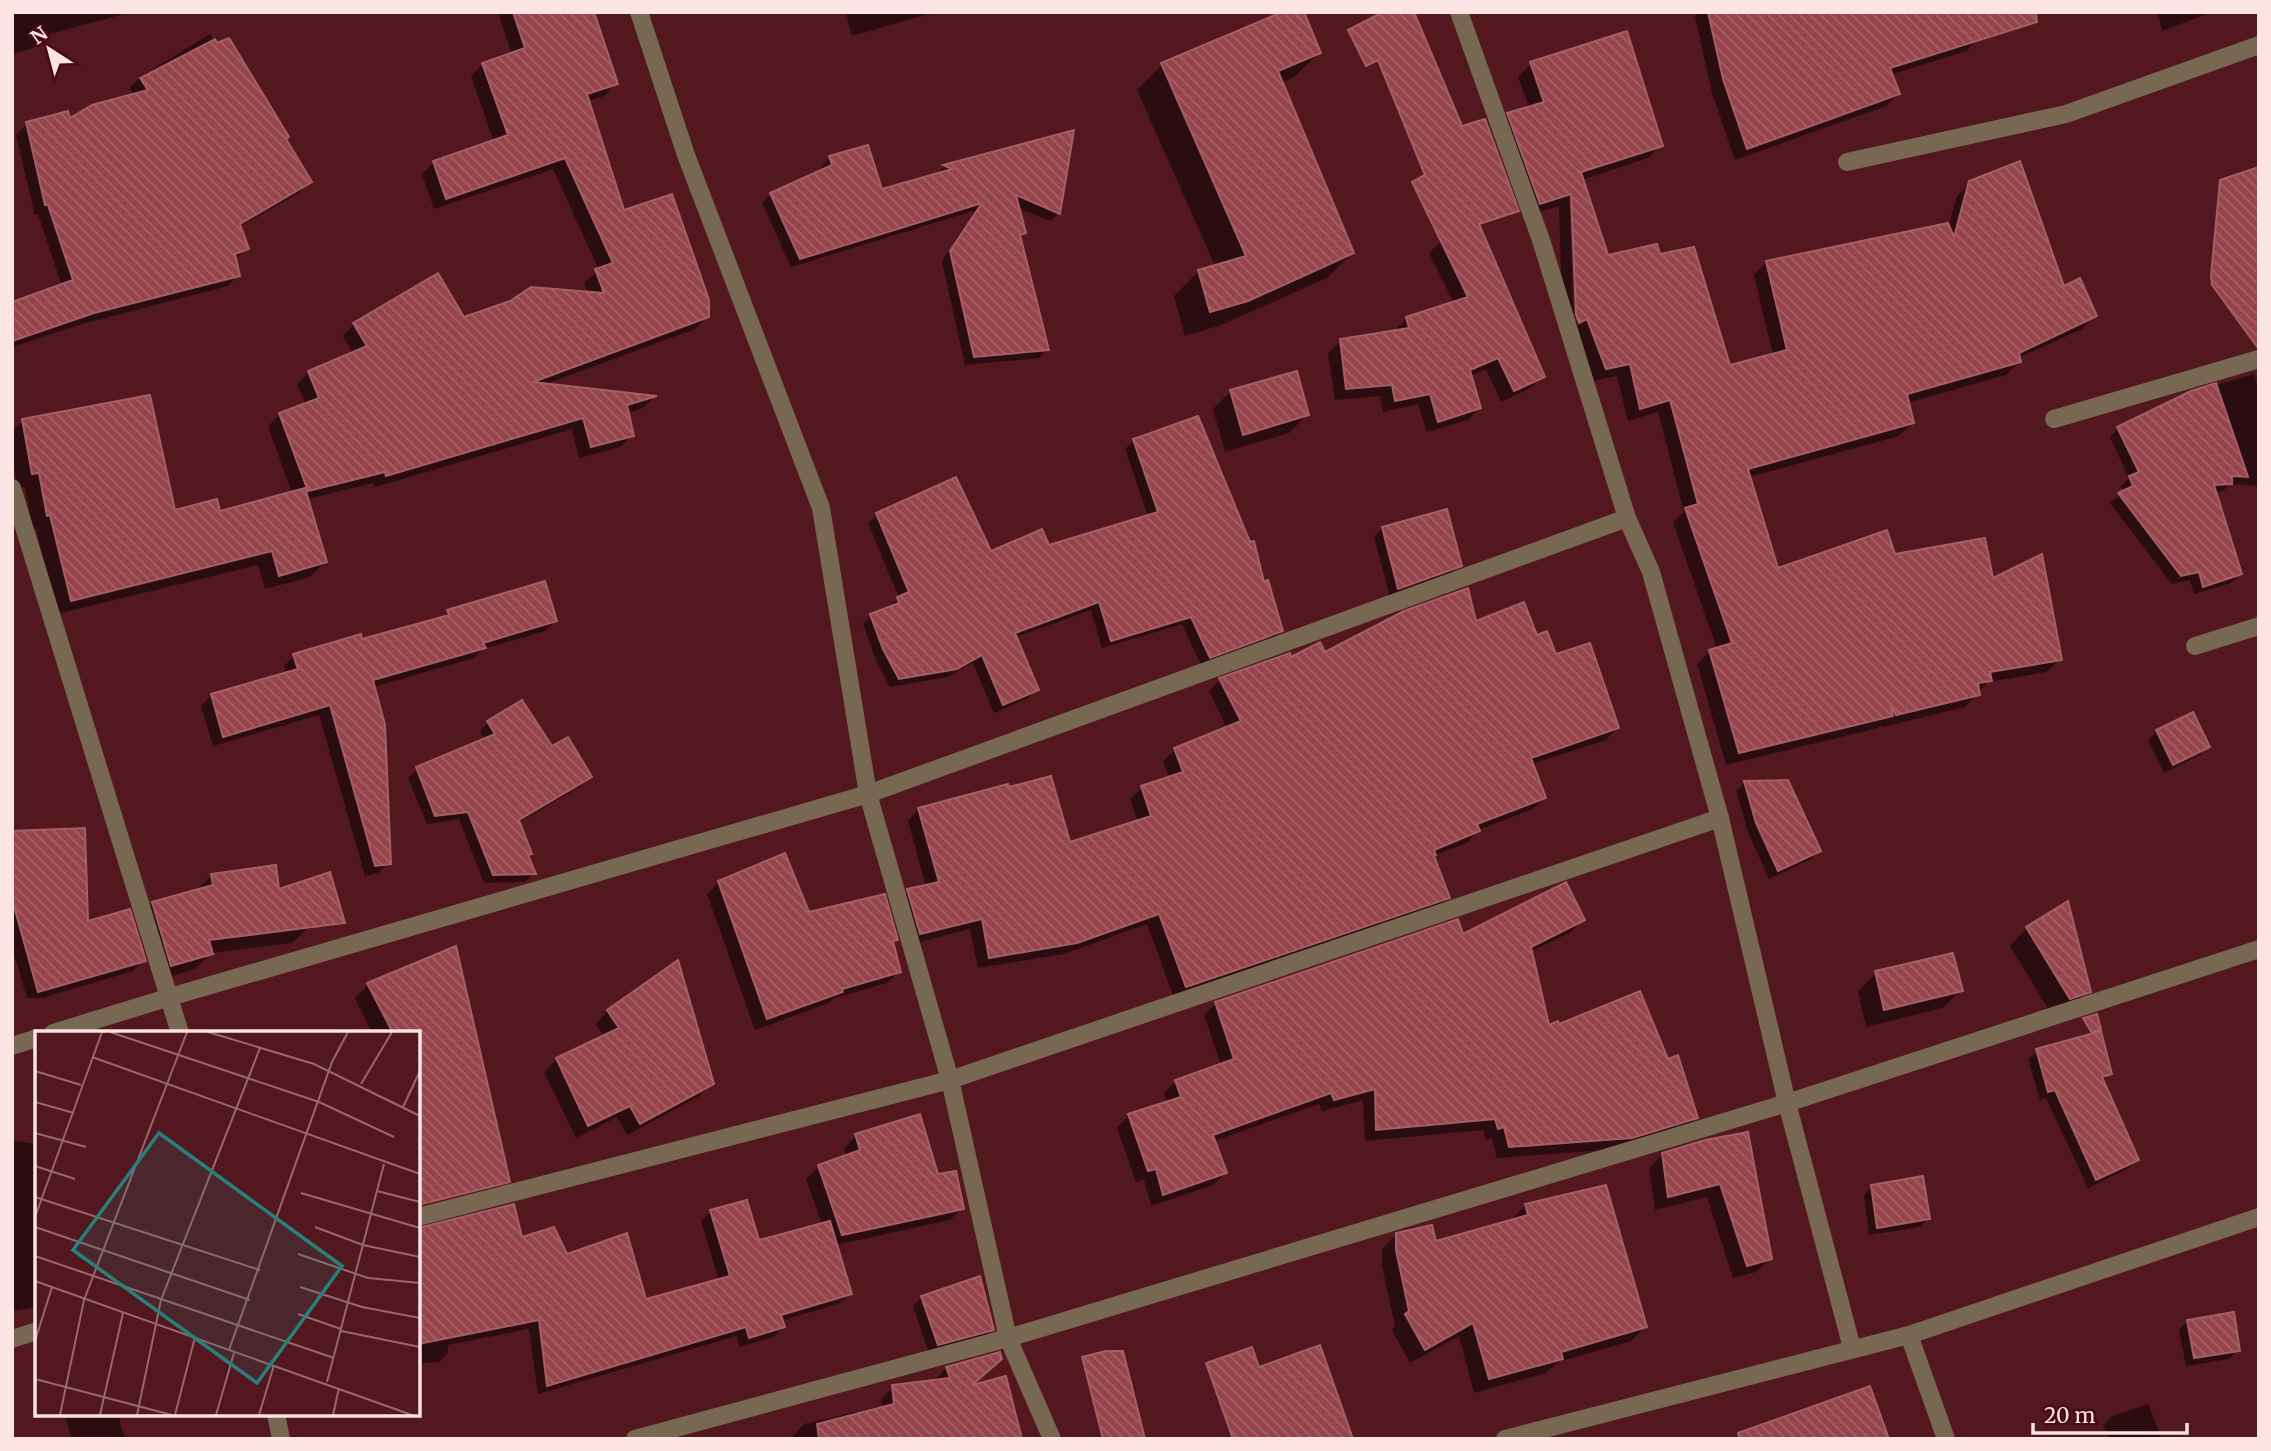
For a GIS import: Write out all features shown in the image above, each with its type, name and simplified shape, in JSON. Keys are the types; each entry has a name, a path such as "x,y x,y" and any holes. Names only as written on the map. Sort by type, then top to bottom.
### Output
{"street":[{"path":"639,12 687,155 821,508 868,794 950,1080 1008,1338 1052,1439"},
{"path":"1459,12 1541,240 1627,518 1651,572 1720,818 1787,1103 1852,1348"},
{"path":"1847,162 2067,114 2259,45"},
{"path":"2054,419 2259,359"},
{"path":"12,488 179,1031"},
{"path":"60,1031 868,794 1627,518"},
{"path":"2195,646 2259,626"},
{"path":"420,1216 950,1080 1720,818"},
{"path":"635,1439 1008,1338 1787,1103 2259,949"},
{"path":"12,1046 35,1039"},
{"path":"1505,1439 1909,1335 2259,1217"},
{"path":"12,1339 35,1332"},
{"path":"1909,1335 1945,1439"},
{"path":"276,1416 281,1439"}],"building":[{"path":"513,12 594,12 618,84 587,94 624,210 672,194 709,300 709,317 533,382 657,396 627,405 634,436 591,447 583,418 386,476 385,472 308,491 279,413 319,398 308,371 367,346 353,323 438,273 464,317 510,301 531,287 604,293 595,269 613,263 565,158 446,199 433,161 508,135 482,63 525,48"},
{"path":"1282,12 1304,12 1321,53 1278,71 1354,253 1248,301 1210,312 1198,270 1246,256 1161,63"},
{"path":"1383,12 1414,12 1462,126 1485,119 1519,211 1479,224 1545,377 1514,391 1498,358 1470,370 1481,408 1438,422 1430,394 1395,401 1392,385 1346,389 1340,339 1409,328 1406,317 1468,297 1412,182 1425,175 1378,60 1366,66 1348,30"},
{"path":"1708,12 2036,12 2037,22 1890,68 1900,94 1747,149 1723,79"},
{"path":"1627,31 1663,146 1581,172 1608,255 1657,244 1660,254 1694,247 1730,365 1787,350 1766,261 1948,223 1954,237 1969,181 2020,161 2064,286 2080,278 2097,316 2019,353 2021,362 1907,394 1914,423 1748,469 1778,568 1887,530 1895,554 1985,538 1993,578 2042,554 2062,660 1990,672 1992,681 1978,683 1980,695 1896,715 1890,704 1893,716 1739,753 1709,650 1732,643 1685,508 1698,504 1670,400 1640,409 1630,364 1606,369 1587,319 1579,323 1576,314 1571,194 1540,204 1507,113 1544,102 1530,62"},
{"path":"229,38 289,137 286,139 312,182 240,224 249,249 235,254 240,276 94,313 12,341 12,302 73,280 48,205 45,205 26,122 68,111 70,118 92,105 148,90 140,78 215,39 217,43"},
{"path":"1074,130 1060,214 1016,195 1026,233 1020,235 1049,350 974,357 950,251 982,203 800,259 770,193 832,165 829,156 868,145 882,189 952,169 943,165"},
{"path":"2259,167 2258,348 2212,285 2211,276 2220,180"},
{"path":"1297,371 1309,415 1243,435 1230,390"},
{"path":"2216,383 2248,477 2232,476 2232,484 2214,485 2242,574 2203,587 2199,572 2181,576 2118,493 2133,486 2129,476 2139,472 2117,427 2191,391"},
{"path":"150,395 175,510 217,499 220,511 305,488 327,562 279,576 272,551 71,601 50,515 47,516 39,473 32,474 22,419"},
{"path":"1198,416 1250,542 1254,541 1264,582 1268,580 1283,631 1210,658 1191,617 1111,641 1099,602 1015,633 1039,690 1003,705 982,655 957,669 899,679 883,649 870,614 899,603 897,597 909,592 876,513 956,477 991,551 1042,529 1049,545 1158,512 1133,439"},
{"path":"1447,509 1462,566 1398,589 1382,527"},
{"path":"545,581 557,621 483,643 486,648 373,680 385,725 391,864 375,866 330,705 223,737 211,694 298,669 293,654 361,634 362,639 449,615 447,610"},
{"path":"1468,588 1476,621 1524,602 1537,635 1547,631 1556,654 1590,643 1619,728 1531,758 1546,798 1477,824 1480,831 1434,850 1450,898 1186,987 1159,914 1077,943 989,958 982,919 920,934 907,889 939,882 918,808 1008,784 1009,787 1051,776 1070,842 1151,816 1141,786 1183,772 1174,748 1241,721 1219,678 1290,653 1291,657 1320,642 1325,652 1404,611"},
{"path":"522,700 552,746 568,737 592,777 519,820 532,854 528,855 536,874 493,875 468,812 435,816 416,767 495,734 487,721"},
{"path":"2193,712 2210,747 2173,765 2156,730"},
{"path":"1788,780 1821,851 1778,871 1756,823 1744,781"},
{"path":"85,828 88,921 130,909 146,961 38,992 12,899 12,831"},
{"path":"785,853 809,912 885,894 898,940 893,941 901,972 842,989 843,992 767,1019 718,881"},
{"path":"276,865 279,889 330,872 345,923 209,940 213,954 171,966 152,902 213,885 211,874"},
{"path":"1566,882 1585,920 1531,947 1549,1025 1558,1021 1559,1024 1640,991 1668,1059 1678,1055 1698,1118 1632,1138 1509,1147 1504,1127 1498,1129 1495,1119 1376,1130 1375,1089 1334,1100 1331,1093 1213,1135 1227,1173 1163,1195 1156,1169 1148,1171 1128,1114 1181,1097 1175,1080 1234,1059 1215,1002 1458,919 1463,934"},
{"path":"2068,901 2091,992 2070,999 2026,927"},
{"path":"456,946 510,1182 420,1204 420,1031 392,1031 367,983"},
{"path":"1953,953 1963,991 1884,1010 1875,971"},
{"path":"678,960 714,1084 640,1124 630,1106 588,1126 556,1058 619,1028 607,1010"},
{"path":"2097,1014 2101,1029 2092,1033 2083,1018"},
{"path":"2101,1031 2112,1074 2102,1077 2139,1160 2096,1180 2055,1090 2048,1092 2036,1049"},
{"path":"920,1114 938,1174 956,1171 964,1209 842,1235 818,1165 860,1150 855,1134"},
{"path":"1748,1132 1772,1259 1747,1266 1720,1184 1668,1197 1662,1153 1705,1140"},
{"path":"1923,1176 1930,1219 1877,1228 1871,1185"},
{"path":"1606,1185 1647,1327 1561,1352 1563,1359 1489,1379 1473,1323 1425,1350 1405,1314 1409,1311 1396,1250 1396,1233 1432,1225 1436,1241 1528,1215 1525,1204"},
{"path":"747,1200 759,1240 830,1221 852,1294 781,1315 785,1327 749,1338 746,1327 547,1386 539,1320 420,1344 420,1228 514,1204 522,1237 554,1227 567,1254 627,1233 646,1299 730,1276 710,1210"},
{"path":"980,1276 994,1330 938,1345 921,1296"},
{"path":"2234,1312 2240,1351 2194,1358 2187,1320"},
{"path":"1320,1345 1353,1439 1233,1439 1206,1363 1252,1347 1259,1367"},
{"path":"1106,1351 1123,1351 1145,1439 1103,1439 1082,1357"},
{"path":"1000,1352 1002,1359 972,1385 1006,1376 1022,1439 819,1439 817,1424 894,1404 892,1385 950,1378 946,1367"},
{"path":"1870,1386 1889,1439 1739,1439 1738,1433"}]}
